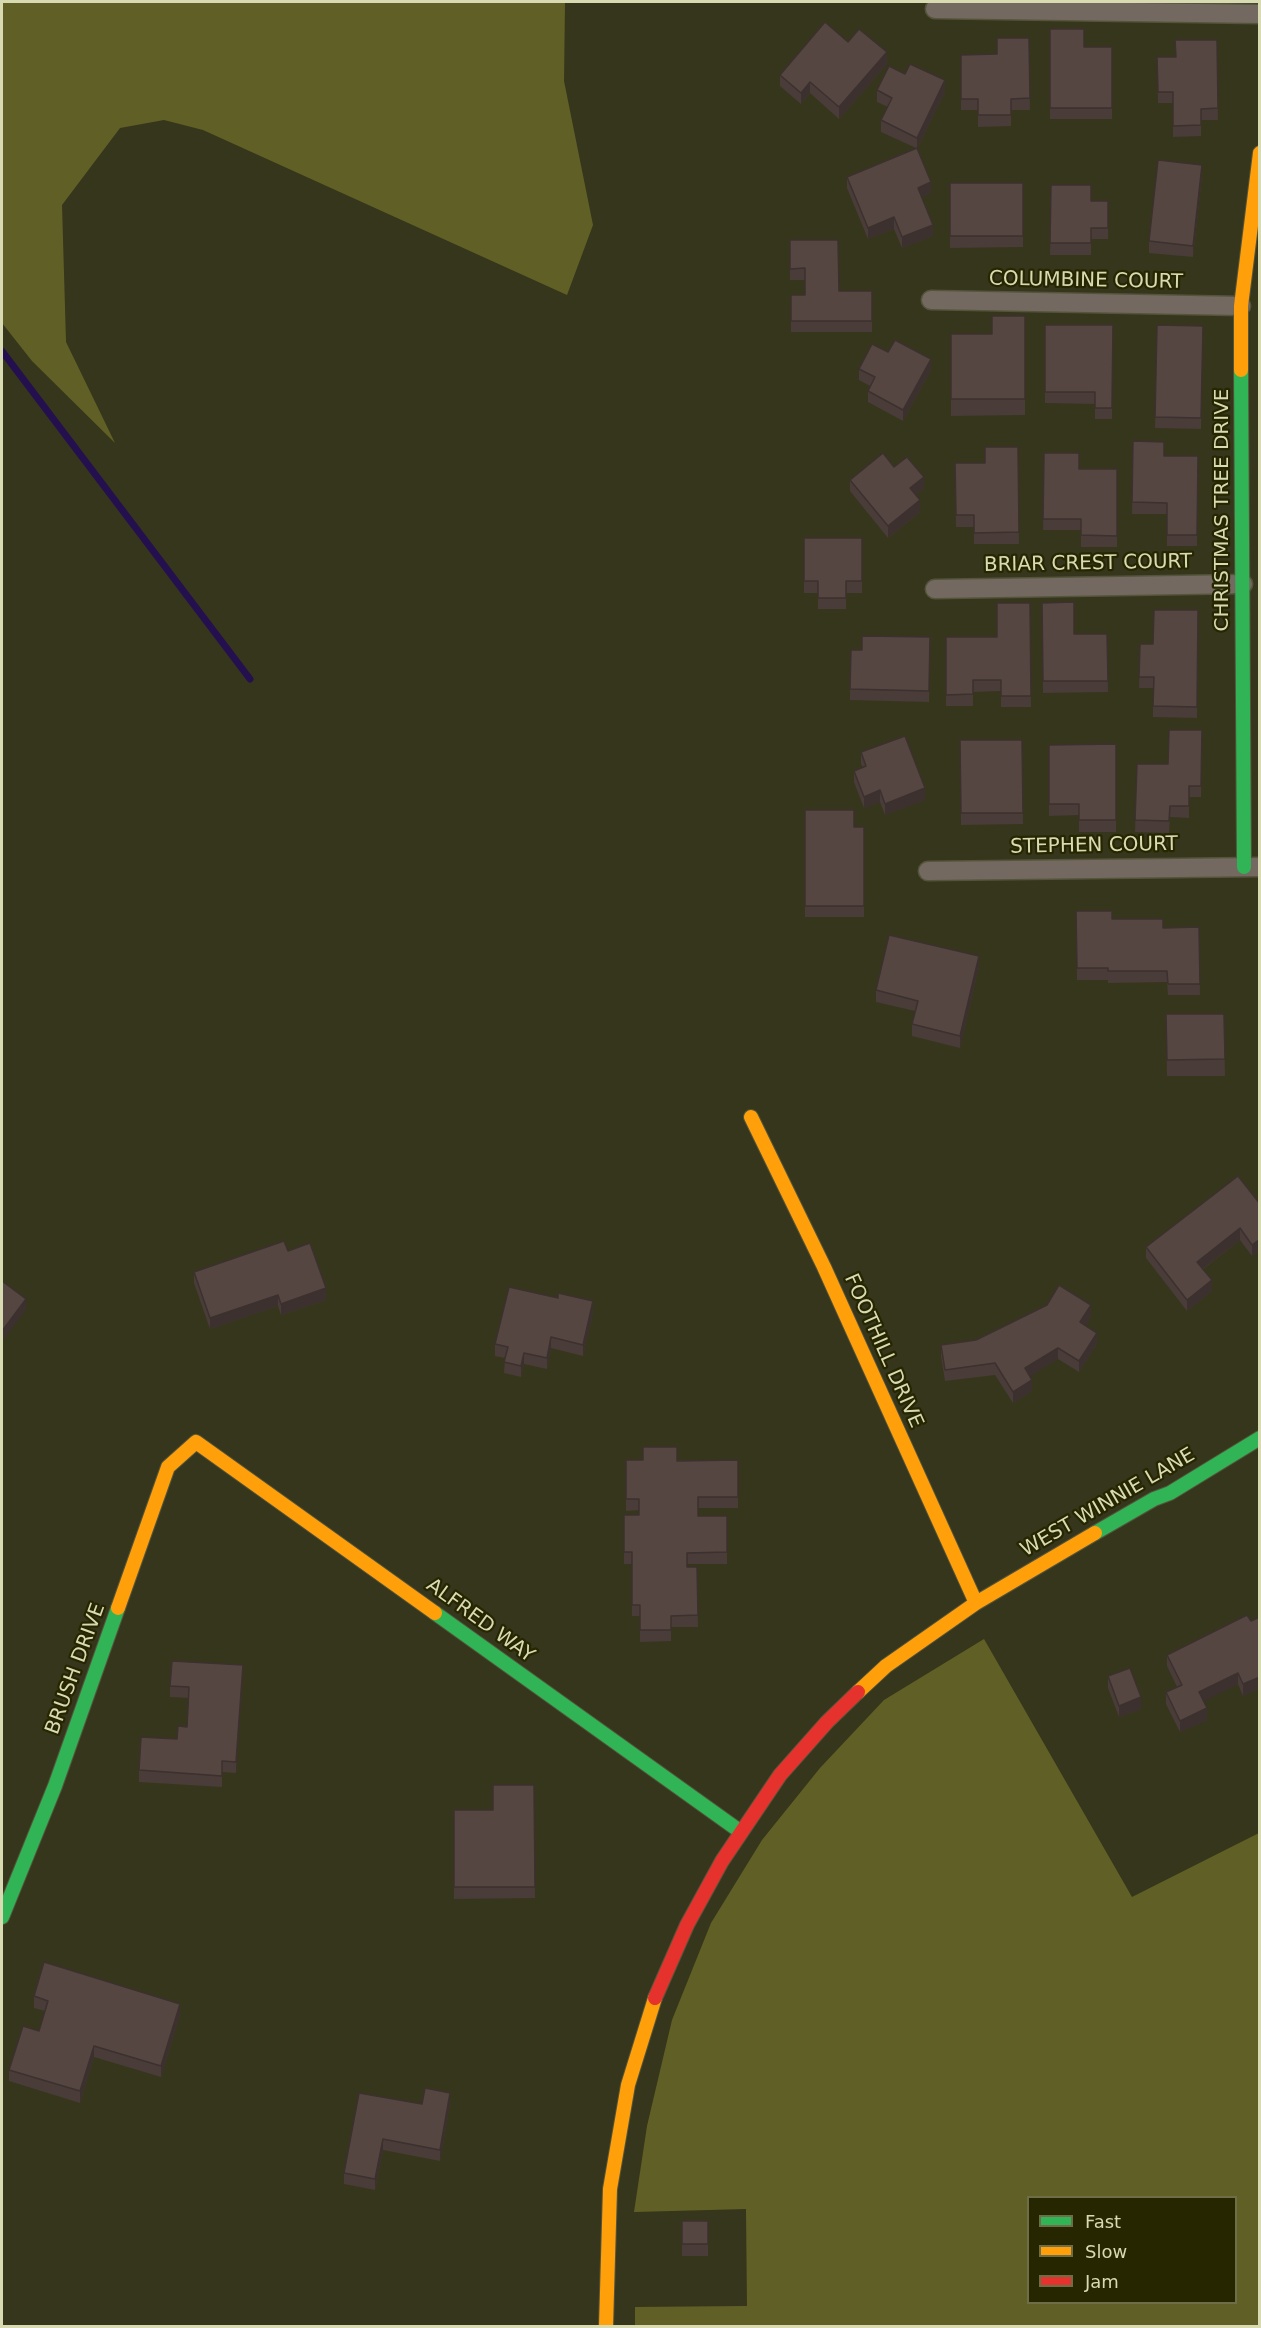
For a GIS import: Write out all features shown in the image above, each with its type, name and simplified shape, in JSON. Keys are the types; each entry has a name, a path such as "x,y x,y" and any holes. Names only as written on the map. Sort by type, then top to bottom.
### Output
{"street":[{"path":"935,9 1260,14"},
{"name":"CHRISTMAS TREE DRIVE","path":"1252,867 1243,584 1241,306 1260,153"},
{"name":"COLUMBINE COURT","path":"931,300 1241,306"},
{"name":"BRIAR CREST COURT","path":"934,589 1243,584"},
{"name":"STEPHEN COURT","path":"928,871 1252,867"},
{"name":"FOOTHILL DRIVE","path":"751,1117 824,1267 976,1603"},
{"name":"WEST WINNIE LANE","path":"606,2326 610,2189 628,2085 656,1994 687,1925 722,1861 780,1775 827,1722 886,1666 976,1603 1133,1510 1170,1493 1260,1438"},
{"name":"ALFRED WAY","path":"196,1442 741,1832"},
{"name":"BRUSH DRIVE","path":"2,1917 55,1786 168,1467 196,1442"}],"shaded area":[{"path":"2,2 565,2 564,81 593,225 567,295 203,130 164,120 120,128 62,205 66,342 115,443 32,361 2,323"},
{"path":"984,1639 1132,1897 1259,1833 1259,2326 635,2326 635,2307 747,2306 746,2209 634,2212 647,2126 672,2020 711,1923 762,1840 820,1768 884,1700"}],"building":[{"path":"825,22 848,42 859,29 887,52 839,107 810,82 801,93 780,75"},
{"path":"1050,29 1084,29 1084,47 1112,47 1112,108 1050,108"},
{"path":"997,38 1029,38 1030,98 1011,99 1011,115 978,115 978,99 961,99 961,55 997,54"},
{"path":"1175,40 1217,40 1218,108 1201,109 1201,125 1173,126 1173,92 1158,92 1157,57 1176,57"},
{"path":"910,64 945,80 917,138 881,120 892,98 877,90 889,66 905,74"},
{"path":"917,148 931,182 918,188 933,225 902,237 894,217 868,228 847,177"},
{"path":"1158,160 1202,165 1193,246 1149,241"},
{"path":"950,183 1023,183 1023,236 950,236"},
{"path":"1051,185 1091,185 1091,201 1108,201 1108,228 1091,228 1091,243 1050,243"},
{"path":"790,240 838,240 839,291 872,291 872,321 791,321 791,295 805,295 805,268 790,269"},
{"path":"992,316 1025,316 1025,399 951,399 951,334 992,334"},
{"path":"1045,325 1113,325 1112,408 1095,408 1095,392 1045,392"},
{"path":"1157,325 1203,326 1201,418 1155,417"},
{"path":"895,340 931,359 903,410 868,391 875,377 859,369 872,344 888,352"},
{"path":"1133,441 1164,442 1164,456 1198,456 1197,535 1167,535 1167,503 1132,502"},
{"path":"985,447 1018,447 1019,532 974,533 974,515 956,515 955,463 985,463"},
{"path":"883,453 894,467 907,457 924,477 910,488 920,500 888,526 850,480"},
{"path":"1044,453 1079,453 1079,469 1117,469 1117,536 1081,535 1081,519 1043,519"},
{"path":"804,538 862,538 862,581 846,581 846,598 818,598 818,581 804,581"},
{"path":"1074,602 1074,634 1107,634 1108,681 1043,681 1042,603"},
{"path":"997,603 1030,603 1031,696 1001,696 1001,680 973,680 973,694 946,695 946,637 997,637"},
{"path":"1154,610 1198,610 1197,707 1153,706 1154,677 1139,677 1140,644 1153,644"},
{"path":"862,636 930,637 929,691 850,689 851,650 862,650"},
{"path":"1169,730 1202,730 1201,786 1189,786 1189,806 1170,806 1169,821 1135,820 1137,764 1168,764"},
{"path":"905,736 925,788 885,804 880,790 864,797 854,771 866,766 861,752"},
{"path":"960,740 1022,740 1023,813 961,813"},
{"path":"1116,744 1116,820 1079,820 1079,804 1049,804 1049,745"},
{"path":"805,810 854,810 854,827 864,827 864,906 805,906"},
{"path":"1076,911 1112,911 1112,919 1163,919 1163,928 1199,927 1200,984 1168,984 1167,971 1108,971 1108,968 1077,968"},
{"path":"889,935 979,956 960,1036 912,1024 918,1001 876,990"},
{"path":"1166,1014 1224,1014 1225,1059 1167,1060"},
{"path":"1238,1176 1260,1204 1260,1239 1252,1245 1240,1228 1197,1262 1212,1280 1187,1300 1146,1247"},
{"path":"284,1241 288,1251 310,1243 326,1288 281,1304 278,1295 210,1318 194,1272"},
{"path":"2,1281 26,1299 2,1331"},
{"path":"1059,1285 1091,1305 1080,1322 1097,1333 1079,1361 1058,1348 1025,1368 1032,1380 1013,1392 995,1363 945,1370 941,1345 976,1340 1047,1305"},
{"path":"509,1287 558,1298 558,1293 593,1301 583,1345 551,1337 547,1358 524,1353 521,1366 504,1362 508,1347 495,1344"},
{"path":"643,1447 677,1447 677,1461 738,1460 738,1497 698,1497 698,1516 727,1516 727,1552 687,1553 687,1567 697,1567 698,1615 671,1616 671,1630 640,1630 640,1605 632,1605 632,1552 624,1552 624,1515 639,1515 639,1499 626,1499 626,1460 643,1460"},
{"path":"1247,1615 1251,1621 1260,1617 1260,1677 1243,1684 1238,1673 1199,1692 1207,1708 1180,1721 1166,1692 1182,1685 1167,1655"},
{"path":"172,1661 243,1665 236,1762 222,1761 222,1776 139,1770 141,1737 177,1739 178,1726 187,1727 189,1687 170,1686"},
{"path":"1130,1668 1141,1697 1119,1706 1108,1676"},
{"path":"493,1785 534,1785 535,1887 454,1887 454,1810 493,1810"},
{"path":"44,1962 180,2004 161,2066 94,2046 80,2091 9,2070 23,2026 39,2031 48,2001 34,1996"},
{"path":"425,2088 450,2093 440,2150 383,2139 375,2179 344,2173 359,2093 422,2104"},
{"path":"682,2221 708,2221 708,2244 682,2244"}],"waterway":[{"path":"2,351 250,679"}],"traffic: fast":[{"path":"1241,370 1244,867"},
{"path":"1095,1533 1154,1499 1170,1493 1260,1438"},
{"path":"2,1917 55,1786 118,1608"},
{"path":"435,1613 741,1832"}],"traffic: slow":[{"path":"1241,370 1241,306 1260,153"},
{"path":"751,1117 824,1267 976,1603"},
{"path":"118,1608 168,1467 196,1442 435,1613"},
{"path":"858,1692 886,1666 976,1603 1095,1533"},
{"path":"606,2326 610,2189 628,2085 655,1998"}],"traffic: jam":[{"path":"655,1998 687,1925 722,1861 780,1775 827,1722 858,1692"}]}
